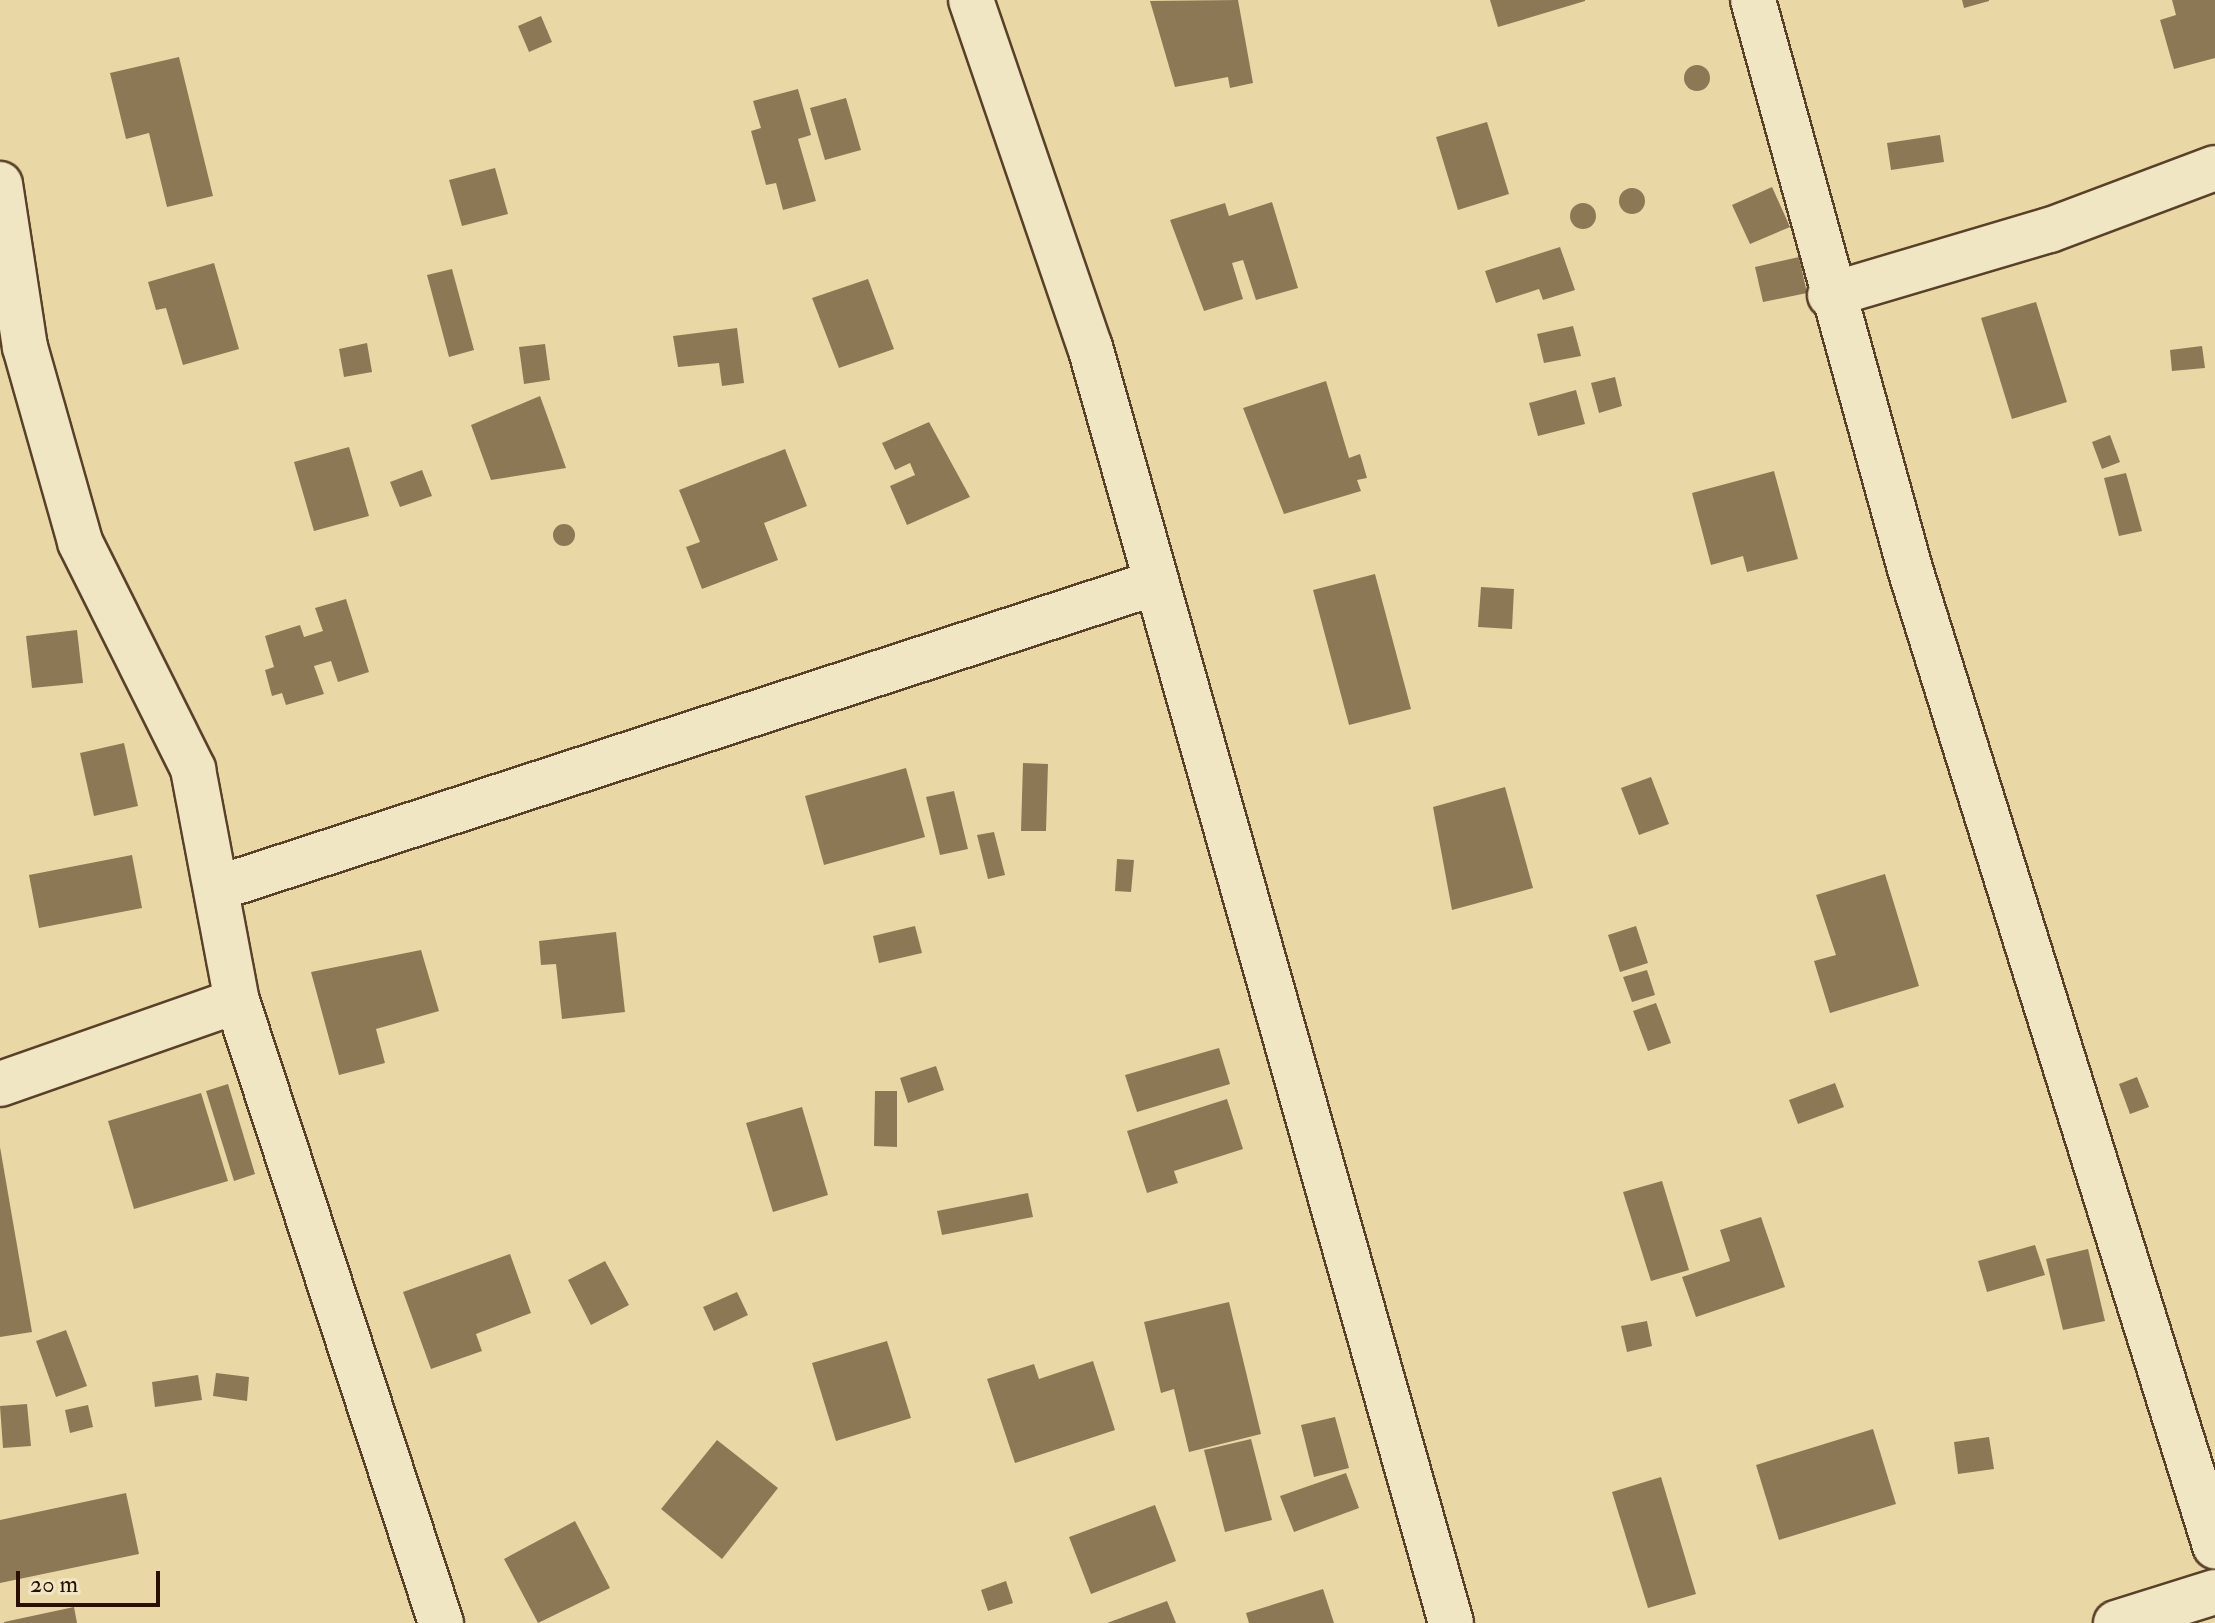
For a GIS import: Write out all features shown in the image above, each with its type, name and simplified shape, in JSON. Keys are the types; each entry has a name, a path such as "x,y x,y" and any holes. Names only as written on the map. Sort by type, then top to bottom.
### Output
{"street":[{"path":"971,0 1090,347 1451,1623"},
{"path":"1753,0 1830,295 2075,1110 2215,1546"},
{"path":"1830,295 2050,230 2215,168"},
{"path":"0,184 12,351 80,542 193,769 237,1001 441,1623"},
{"path":"218,888 1155,583"},
{"path":"0,1084 237,1001"},
{"path":"2116,1623 2215,1592"}],"building":[{"path":"1238,0 1253,83 1230,88 1228,77 1175,87 1150,1"},
{"path":"1490,0 1585,0 1585,1 1498,27"},
{"path":"1962,0 1989,0 1989,1 1964,8"},
{"path":"2172,0 2215,0 2215,58 2174,69 2160,20 2176,15"},
{"path":"541,16 552,42 529,52 518,26"},
{"path":"179,57 213,196 167,207 149,133 126,139 110,73"},
{"path":"1697,65 1706,69 1710,78 1706,87 1697,91 1688,87 1684,78 1688,69"},
{"path":"798,89 811,135 798,139 816,201 783,210 776,183 766,185 751,131 761,128 753,101"},
{"path":"846,98 861,150 825,160 810,108"},
{"path":"1487,122 1509,194 1458,210 1436,137"},
{"path":"1940,135 1944,162 1891,170 1887,143"},
{"path":"495,168 508,214 462,226 449,180"},
{"path":"1772,187 1790,227 1750,244 1732,205"},
{"path":"1632,188 1641,192 1645,201 1641,210 1632,214 1623,210 1619,201 1623,192"},
{"path":"1272,202 1298,288 1256,300 1243,260 1232,263 1243,299 1204,311 1170,220 1225,203 1229,216"},
{"path":"1583,203 1592,207 1596,216 1592,225 1583,229 1574,225 1570,216 1574,207"},
{"path":"1560,247 1575,290 1543,300 1539,289 1496,303 1485,271"},
{"path":"1799,257 1807,293 1763,302 1755,267"},
{"path":"214,263 239,349 183,365 166,308 156,310 148,282"},
{"path":"452,269 474,350 449,357 427,275"},
{"path":"868,279 894,349 839,368 812,298"},
{"path":"2036,302 2067,402 2012,419 1981,318"},
{"path":"1573,326 1581,356 1544,363 1537,334"},
{"path":"737,328 744,383 722,386 719,363 678,367 673,336"},
{"path":"367,343 372,372 344,377 339,349"},
{"path":"545,344 550,380 524,384 519,347"},
{"path":"2202,346 2205,368 2172,371 2170,350"},
{"path":"1615,377 1622,406 1599,413 1591,383"},
{"path":"1326,381 1349,458 1360,454 1367,478 1357,480 1361,491 1284,514 1243,408"},
{"path":"1576,390 1585,424 1538,436 1529,403"},
{"path":"540,396 566,468 491,480 471,425"},
{"path":"929,422 970,497 907,525 890,486 915,475 910,463 895,470 882,443"},
{"path":"2110,435 2120,462 2102,469 2092,442"},
{"path":"349,447 369,516 314,531 294,462"},
{"path":"785,449 807,506 764,523 778,560 702,589 686,547 700,542 679,490"},
{"path":"422,470 432,496 400,507 390,482"},
{"path":"1774,471 1798,559 1747,572 1743,556 1711,565 1692,493"},
{"path":"2126,473 2142,531 2119,536 2104,478"},
{"path":"564,524 572,527 575,535 572,543 564,546 556,543 553,535 556,527"},
{"path":"1375,574 1411,709 1349,725 1313,590"},
{"path":"1481,587 1514,589 1512,629 1478,627"},
{"path":"346,599 369,672 338,682 331,661 314,666 324,694 286,705 282,693 272,696 265,670 274,667 265,636 300,625 304,637 323,631 315,608"},
{"path":"77,630 83,683 32,688 26,636"},
{"path":"124,743 138,806 94,816 80,753"},
{"path":"1023,763 1048,764 1046,831 1021,831"},
{"path":"906,768 925,837 824,865 805,796"},
{"path":"1651,777 1669,824 1639,835 1621,788"},
{"path":"1505,787 1533,888 1452,910 1433,807"},
{"path":"954,791 968,849 940,855 926,797"},
{"path":"994,832 1005,875 988,879 977,835"},
{"path":"132,855 142,908 39,928 29,875"},
{"path":"1117,859 1134,860 1131,892 1115,891"},
{"path":"1885,874 1919,986 1830,1013 1814,961 1836,955 1816,895"},
{"path":"915,926 922,953 879,963 873,936"},
{"path":"1636,926 1648,963 1620,972 1608,935"},
{"path":"616,932 625,1012 562,1019 556,964 541,965 539,941"},
{"path":"421,950 439,1011 376,1029 385,1063 339,1075 311,972"},
{"path":"1647,970 1655,995 1632,1002 1623,977"},
{"path":"1656,1003 1671,1043 1648,1051 1633,1011"},
{"path":"1219,1048 1230,1084 1137,1112 1125,1075"},
{"path":"936,1066 944,1090 908,1103 900,1078"},
{"path":"2137,1077 2149,1107 2130,1114 2119,1084"},
{"path":"1835,1083 1844,1107 1798,1124 1789,1100"},
{"path":"228,1084 255,1174 234,1181 206,1091"},
{"path":"875,1091 897,1091 897,1147 874,1146"},
{"path":"201,1093 228,1181 134,1209 108,1121"},
{"path":"1227,1099 1243,1149 1174,1171 1178,1183 1147,1193 1127,1131"},
{"path":"802,1107 828,1195 773,1212 746,1123"},
{"path":"0,1147 32,1332 0,1337"},
{"path":"1662,1181 1689,1270 1651,1281 1623,1192"},
{"path":"1028,1193 1033,1217 942,1235 937,1211"},
{"path":"1761,1217 1785,1287 1696,1317 1682,1277 1730,1261 1720,1230"},
{"path":"2035,1245 2045,1275 1987,1292 1978,1261"},
{"path":"2088,1249 2105,1321 2063,1330 2046,1259"},
{"path":"510,1254 531,1313 476,1334 482,1351 431,1369 403,1292"},
{"path":"605,1261 629,1305 591,1325 568,1280"},
{"path":"737,1292 748,1315 714,1331 703,1307"},
{"path":"1229,1302 1261,1434 1189,1452 1174,1389 1161,1393 1144,1322"},
{"path":"1647,1321 1652,1346 1627,1352 1621,1326"},
{"path":"66,1330 87,1386 56,1397 36,1341"},
{"path":"887,1341 911,1418 836,1441 812,1363"},
{"path":"1093,1361 1115,1430 1015,1463 987,1379 1034,1364 1039,1379"},
{"path":"216,1373 249,1377 247,1401 213,1396"},
{"path":"198,1375 202,1400 155,1407 152,1382"},
{"path":"27,1404 31,1446 3,1448 0,1406"},
{"path":"88,1405 93,1427 70,1433 65,1410"},
{"path":"1335,1417 1349,1468 1314,1477 1301,1425"},
{"path":"1873,1429 1896,1504 1779,1540 1756,1465"},
{"path":"1989,1437 1994,1469 1958,1474 1954,1442"},
{"path":"1251,1439 1272,1520 1225,1532 1204,1450"},
{"path":"717,1440 778,1488 722,1559 661,1509"},
{"path":"1346,1473 1359,1508 1294,1532 1280,1496"},
{"path":"1661,1477 1696,1594 1648,1608 1612,1492"},
{"path":"126,1493 139,1554 0,1583 0,1520"},
{"path":"1155,1505 1176,1561 1091,1594 1069,1537"},
{"path":"575,1521 610,1588 538,1623 504,1559"},
{"path":"1006,1581 1013,1603 988,1611 981,1590"},
{"path":"1323,1589 1334,1623 1249,1623 1246,1613"},
{"path":"1167,1601 1176,1623 1107,1623"},
{"path":"74,1607 77,1623 4,1623 4,1622"}]}
